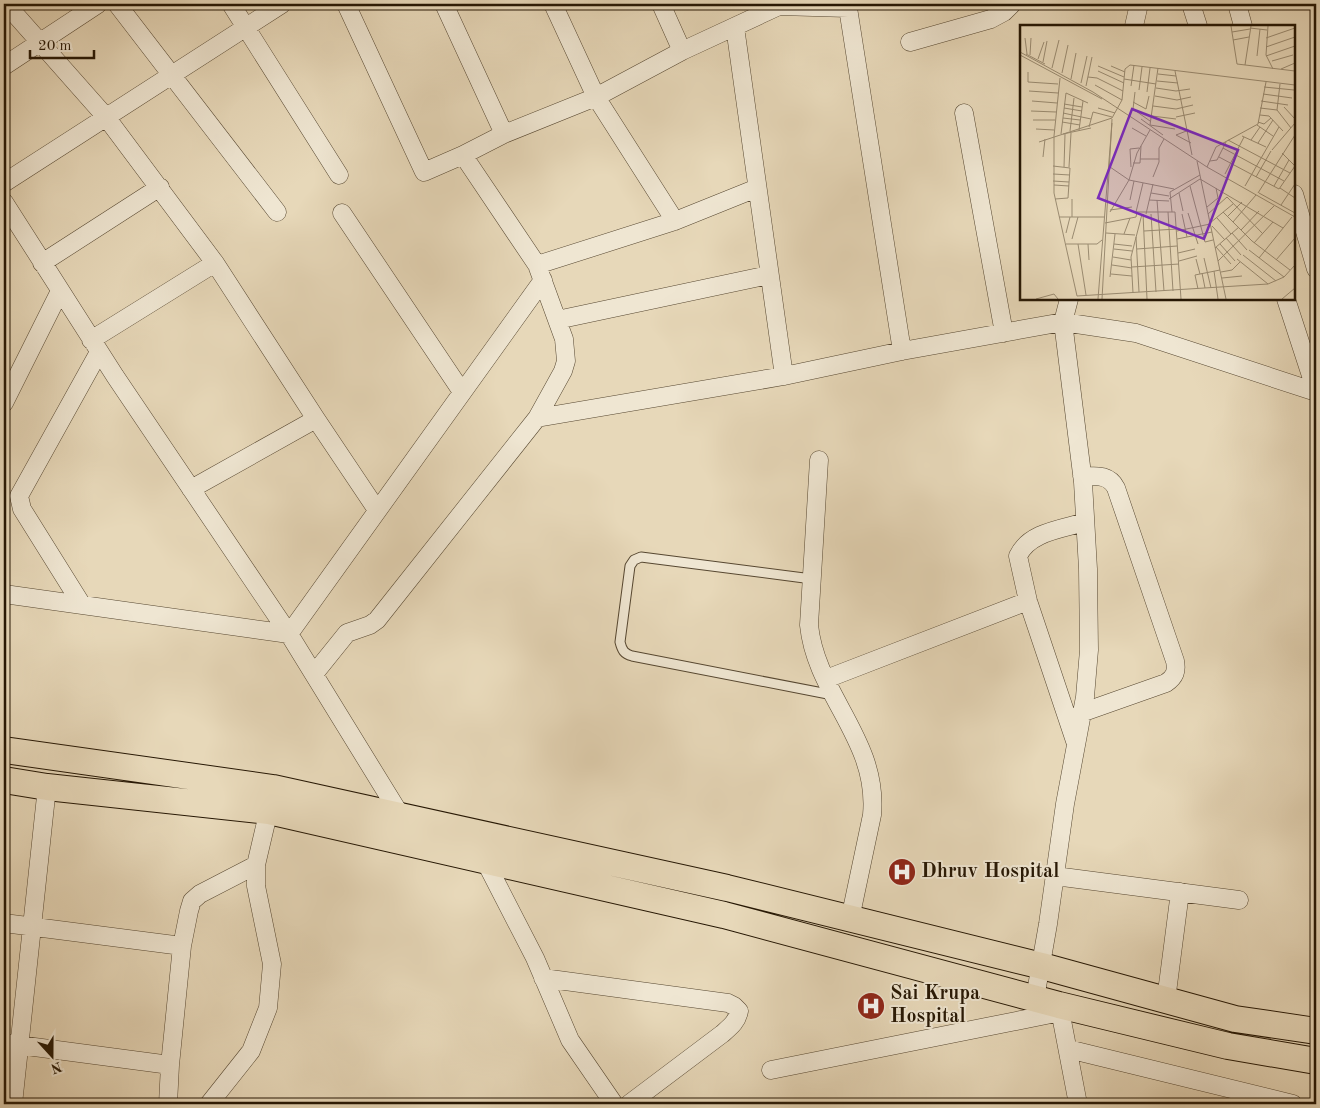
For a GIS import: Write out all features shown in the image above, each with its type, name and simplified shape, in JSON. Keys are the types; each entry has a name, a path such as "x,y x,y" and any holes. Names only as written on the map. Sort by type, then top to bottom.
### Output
{"main road":[{"path":"4,750 271,799 401,816 727,888 1042,966 1234,1019 1316,1031"},
{"path":"4,780 48,787 271,799 485,861 724,916 1052,1005 1228,1046 1316,1061"}],"street":[{"path":"6,4 106,117 160,187 215,263 377,510"},
{"path":"4,66 98,4"},
{"path":"117,4 277,212"},
{"path":"230,4 339,175"},
{"path":"4,183 282,4"},
{"path":"346,4 424,172 504,134 596,97 770,7 833,6 848,8 902,351"},
{"path":"444,4 504,134"},
{"path":"553,4 596,97 675,220"},
{"path":"661,4 682,51"},
{"path":"910,42 997,17 1012,4"},
{"path":"1134,25 1139,4"},
{"path":"1191,4 1198,25"},
{"path":"1236,4 1243,25"},
{"path":"735,26 784,376"},
{"path":"964,113 1004,333"},
{"path":"314,674 347,633 370,625 377,620 537,418 563,371 566,361 564,339 540,273 463,155"},
{"path":"42,263 160,187"},
{"path":"289,634 462,392 540,273 757,188"},
{"path":"1295,197 1316,270"},
{"path":"4,202 95,346 289,634 401,816"},
{"path":"342,213 462,392"},
{"path":"82,605 22,509 19,496 95,346 215,263"},
{"path":"557,320 769,275"},
{"path":"4,403 60,291"},
{"path":"1069,300 1063,322 1082,476 1088,569 1089,650 1042,966 1052,1005 1068,1048 1078,1104"},
{"path":"1286,300 1316,391"},
{"path":"537,418 784,376 902,351 1063,322 1136,332 1316,391"},
{"path":"191,489 316,419"},
{"path":"819,460 812,579 811,639 826,679 867,760 874,799 850,919"},
{"path":"1081,713 1166,683 1174,676 1176,670 1175,661 1114,482 1102,476 1082,476"},
{"path":"1075,744 1028,601 1018,556 1029,540 1085,522"},
{"path":"4,594 289,634"},
{"path":"826,679 1028,601"},
{"path":"13,1104 12,1044 33,926 48,787"},
{"path":"208,1104 251,1051 268,1008 272,964 256,886 256,865 271,799"},
{"path":"485,861 543,978 570,1040 614,1104"},
{"path":"168,1104 170,1064 182,946 192,901 200,894 256,865"},
{"path":"1055,876 1239,900"},
{"path":"1166,1000 1180,892"},
{"path":"4,923 182,946"},
{"path":"543,978 728,1003 739,1011 733,1025 629,1104"},
{"path":"771,1070 1052,1005"},
{"path":"12,1044 170,1064"},
{"path":"1068,1048 1293,1104"}],"lane":[{"path":"812,579 641,557 634,560 630,566 620,642 621,649 626,654 632,656 834,695"}],"place":[{"name":"Dhruv Hospital","path":"902,872"},
{"name":"Sai Krupa Hospital","path":"871,1006"}]}
